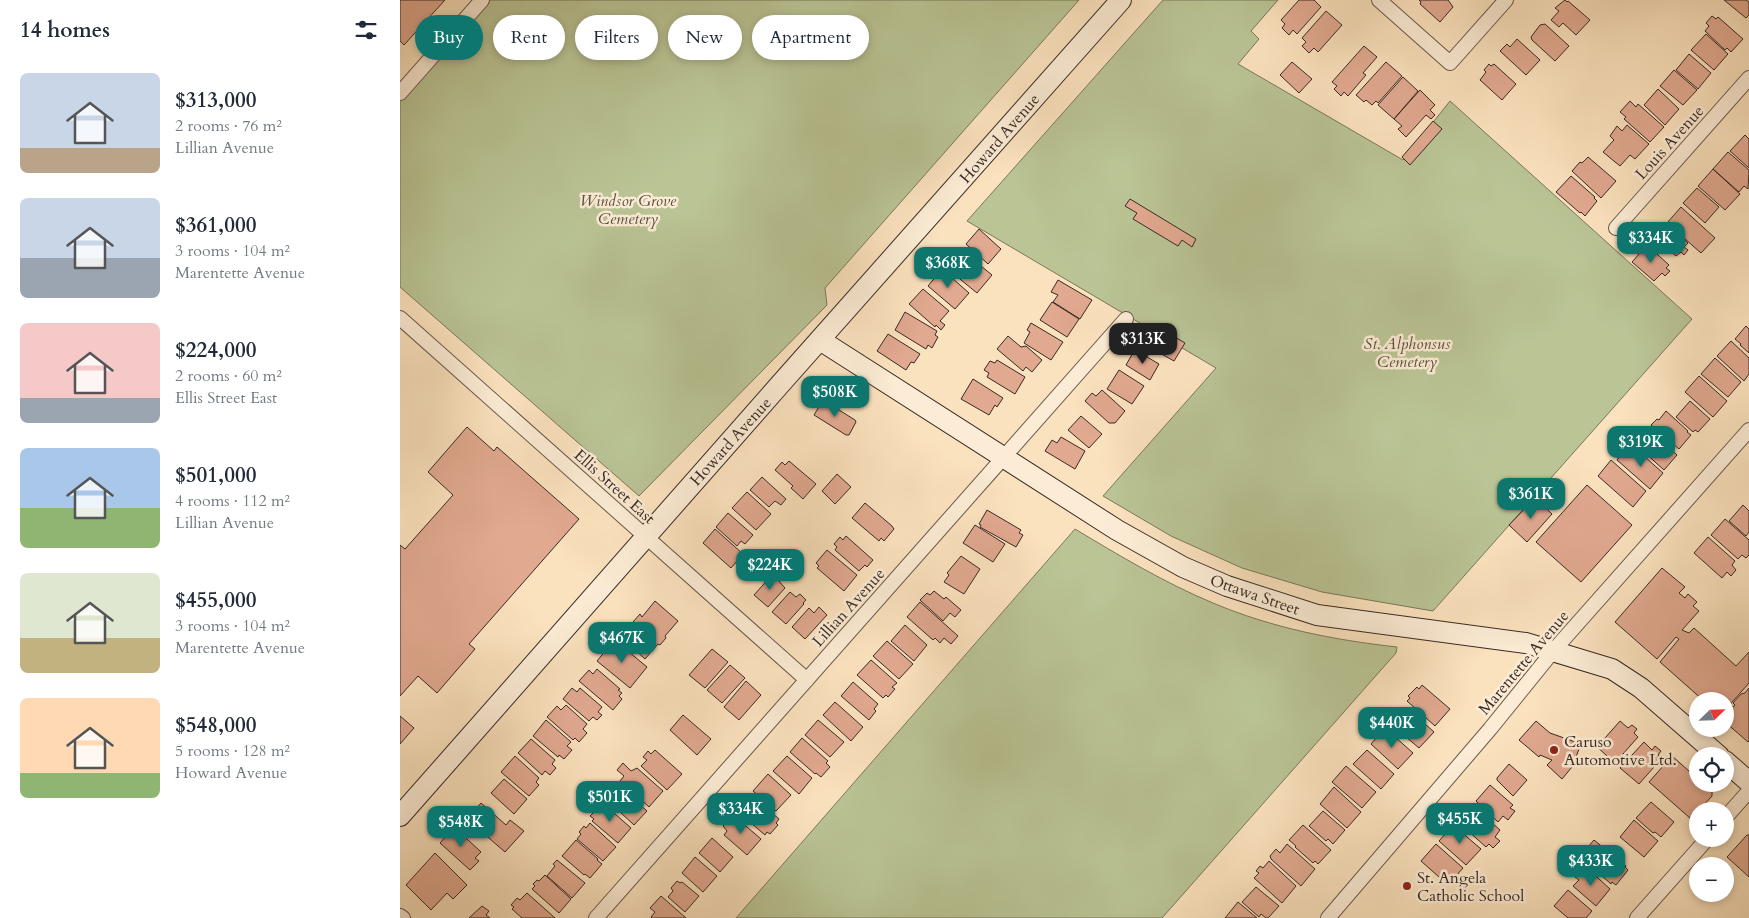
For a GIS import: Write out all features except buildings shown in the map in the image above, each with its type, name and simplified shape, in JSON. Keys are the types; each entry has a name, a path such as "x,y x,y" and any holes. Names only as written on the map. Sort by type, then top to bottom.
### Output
{"main road":[{"name":"Howard Avenue","path":"400,816 645,536 1121,0"},
{"name":"Ottawa Street","path":"820,340 1116,530 1183,567 1227,586 1318,615 1526,643 1612,669 1641,688 1709,747"},
{"path":"1734,770 1749,782"}],"street":[{"path":"400,93 482,0"},
{"path":"1379,0 1450,63 1506,0"},
{"name":"Louis Avenue","path":"1616,228 1749,78"},
{"name":"Ellis Street East","path":"400,318 807,680"},
{"name":"Lillian Avenue","path":"596,918 1126,319"},
{"name":"Marentette Avenue","path":"1328,918 1490,729 1554,650 1749,430"},
{"path":"1734,808 1749,791"},
{"path":"1637,918 1700,847"}],"green space":[{"name":"Windsor Grove Cemetery","path":"487,0 1079,0 825,288 827,305 639,496 400,287 400,95 432,60 483,60 483,15 473,15"},
{"name":"St. Alphonsus Cemetery","path":"1163,0 1278,0 1251,31 1259,39 1238,64 1403,160 1450,101 1692,319 1433,611 1322,592 1242,568 1171,536 1103,496 1216,368 967,221"},
{"path":"1075,529 1160,578 1235,612 1327,637 1397,647 1396,653 1162,918 736,918"}],"place":[{"name":"Caruso Automotive Ltd.","path":"1554,750"},
{"name":"St. Angela Catholic School","path":"1407,886"}]}
